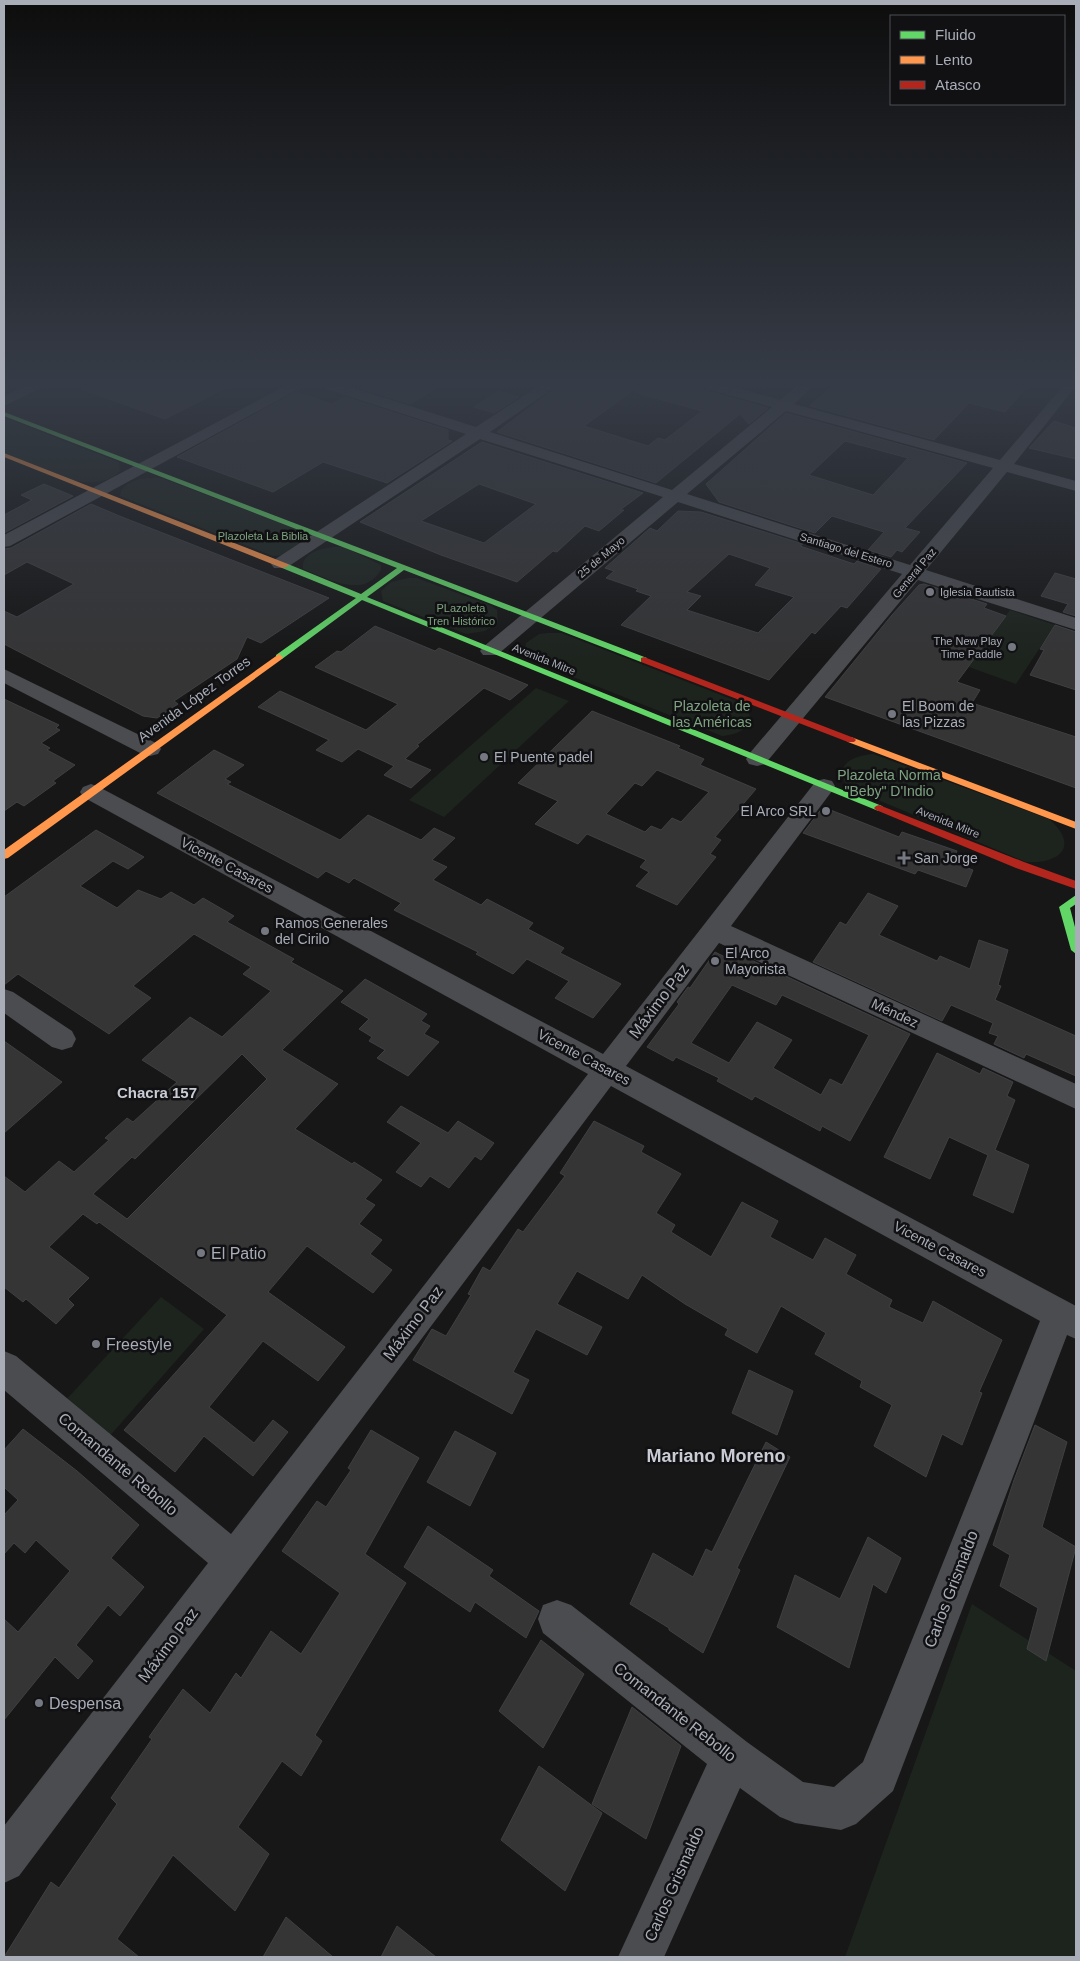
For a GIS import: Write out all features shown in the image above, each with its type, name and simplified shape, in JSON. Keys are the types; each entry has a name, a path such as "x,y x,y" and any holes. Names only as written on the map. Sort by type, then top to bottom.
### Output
{"main road":[{"name":"Avenida Mitre","path":"61,478 280,564 824,786 1076,885"},
{"path":"170,478 324,535 402,567 1076,826"},
{"name":"Avenida López Torres","path":"4,855 402,567"},
{"path":"1076,899 1064,907 1076,950"}],"street":[{"path":"4,542 125,478"},
{"path":"280,564 409,478"},
{"name":"Santiago del Estero","path":"617,478 1076,624"},
{"name":"25 de Mayo","path":"490,650 696,478"},
{"name":"General Paz","path":"757,759 994,478"},
{"path":"1045,478 1076,486"},
{"path":"4,675 150,749"},
{"name":"Máximo Paz","path":"4,1861 713,929 824,786"},
{"name":"Vicente Casares","path":"91,792 1067,1318"},
{"name":"Méndez","path":"713,929 1076,1097"},
{"path":"4,999 62,1039"},
{"name":"Carlos Grismaldo","path":"795,1802 842,1808 878,1776 1067,1318"},
{"name":"Comandante Rebollo","path":"4,1368 233,1560"},
{"name":"Comandante Rebollo","path":"557,1619 732,1756 795,1802"},
{"name":"Carlos Grismaldo","path":"641,1957 732,1756"}],"green space":[{"path":"62,478 110,478 94,482"},
{"name":"Plazoleta La Biblia","path":"161,478 301,531 304,541 284,555 273,556 120,496 125,486 136,480"},
{"path":"333,547 344,547 381,565 381,570 373,579 365,584 355,585 333,581 303,569 305,559 312,553"},
{"name":"PLazoleta Tren Histórico","path":"417,578 492,606 497,610 498,622 485,631 466,634 383,601 381,591 391,582"},
{"name":"The New Play Time Paddle","path":"1010,610 1055,625 1016,684 969,667"},
{"name":"Plazoleta de las Américas","path":"561,633 739,702 750,715 750,721 748,725 737,733 722,736 528,659 524,654 526,643 539,634"},
{"name":"El Puente padel","path":"536,688 569,701 444,817 409,800"},
{"name":"Plazoleta Norma \"Beby\" D'Indio","path":"873,754 1049,819 1063,837 1064,845 1062,851 1048,860 1026,862 847,787 843,772 847,763 852,759"},
{"path":"161,1297 204,1329 107,1439 64,1402"},
{"path":"972,1604 1076,1671 1076,1957 845,1957"}],"building":[{"path":"233,478 297,478 273,492"},
{"path":"370,478 395,478 387,483"},
{"path":"428,478 594,478 643,493 620,510 624,510 599,531 585,526 557,552 553,551 517,582 441,555 360,522","holes":["479,484 536,504 484,543 421,521"]},
{"path":"639,478 663,478 656,483"},
{"path":"713,478 817,478 873,495 890,478 953,478 905,528 920,532 902,552 897,550 891,557 868,550 884,532 832,516 815,533 719,502 706,484"},
{"path":"44,484 73,496 4,533 4,515 32,500 21,495"},
{"path":"91,504 329,598 261,643 247,637 237,659 174,701 178,704 157,718 143,716 4,644 4,611 17,617 74,584 27,562 4,575 4,549 11,548"},
{"path":"678,511 701,512 803,544 800,546 854,564 857,561 881,569 847,608 841,606 815,634 812,632 769,680 621,625 651,596 636,591 638,589 606,578 614,571 605,568 650,528 657,531","holes":["729,554 770,568 755,585 794,597 758,633 687,610 701,596 687,592"]},
{"path":"1055,573 1076,579 1076,616 1063,612 1068,604 1041,596"},
{"path":"924,584 987,604 984,608 1006,616 957,682 980,690 972,703 1076,737 1076,788 825,697 892,615 919,585"},
{"path":"1055,625 1076,632 1076,690 1030,675 1044,650 1040,649"},
{"path":"375,626 435,651 439,648 528,685 510,700 484,688 417,745 419,746 405,759 431,770 411,788 384,775 394,766 358,749 342,762 316,750 329,740 258,707 280,691 366,730 398,704 315,667 337,651 341,652"},
{"path":"4,699 59,725 56,728 60,730 41,743 50,748 47,750 75,765 53,781 56,783 24,806 17,802 4,811"},
{"path":"592,711 680,746 678,748 704,759 700,765 756,789 715,837 721,840 710,854 716,857 677,905 636,886 649,872 640,867 646,860 587,834 578,844 535,824 558,801 518,783","holes":["657,770 709,792 681,822 672,818 661,830 651,826 645,832 606,814 635,783 642,786"]},
{"path":"214,750 244,765 225,779 231,782 227,784 340,840 368,815 421,840 434,828 455,838 432,860 447,867 433,880 481,905 487,899 533,923 528,929 564,948 560,953 621,984 593,1018 555,998 569,981 527,959 513,974 476,954 478,952 394,910 401,903 354,878 349,883 326,871 318,878 157,793"},
{"path":"823,807 899,837 902,832 957,851 952,862 973,870 966,887 918,870 915,874 803,833"},
{"path":"96,830 144,857 128,869 113,861 80,886 117,908 138,890 161,899 171,892 194,905 203,898 234,916 227,922 294,959 291,962 343,991 282,1050 338,1084 295,1129 382,1180 365,1199 375,1205 359,1224 382,1240 370,1254 392,1270 373,1293 307,1246 268,1292 345,1347 318,1381 263,1341 209,1407 254,1443 273,1420 288,1432 253,1476 204,1436 175,1472 124,1430 227,1315 99,1222 97,1224 83,1214 49,1247 89,1278 68,1299 74,1305 56,1324 26,1299 23,1302 4,1287 4,1176 25,1192 59,1161 74,1172 109,1140 105,1138 127,1118 133,1122 177,1082 142,1060 190,1017 222,1037 271,991 243,974 251,967 194,934 133,986 151,998 109,1034 18,974 4,985 4,897","holes":["242,1054 267,1079 127,1219 93,1194 132,1157 135,1159"]},
{"path":"868,893 898,906 879,935 937,961 940,956 970,969 979,940 1008,950 998,985 1001,986 995,1000 1076,1036 1076,1076 1026,1054 1024,1058 994,1044 998,1036 989,1033 993,1023 951,1005 942,1021 813,962 840,922 846,925"},
{"path":"715,952 729,959 734,952 910,1034 850,1141 822,1126 820,1131 755,1096 752,1100 717,1081 719,1078 676,1057 673,1061 647,1047 679,1004 677,1002 688,987 690,988","holes":["732,985 776,1005 782,995 869,1035 842,1085 830,1079 821,1095 773,1068 792,1040 757,1022 729,1063 691,1043"]},
{"path":"365,979 427,1014 421,1021 430,1026 424,1034 439,1042 408,1076 377,1058 385,1050 369,1041 372,1037 359,1029 369,1019 341,1002"},
{"path":"4,1041 62,1082 4,1133"},
{"path":"937,1053 980,1074 983,1068 1013,1082 1007,1096 1015,1100 995,1150 1029,1165 1013,1213 973,1195 988,1155 949,1137 930,1179 884,1157"},
{"path":"401,1106 448,1133 458,1121 494,1143 481,1160 475,1156 449,1188 430,1176 421,1187 396,1172 421,1143 387,1122"},
{"path":"594,1121 644,1146 641,1152 681,1174 656,1213 675,1225 671,1232 711,1257 742,1202 778,1221 770,1237 813,1260 825,1238 856,1255 846,1274 892,1300 889,1307 923,1323 933,1301 1002,1340 979,1392 982,1393 962,1445 942,1434 926,1477 874,1446 892,1405 860,1387 862,1381 815,1354 826,1333 781,1306 757,1353 725,1335 728,1329 685,1304 642,1275 628,1299 577,1271 557,1304 602,1327 587,1355 536,1329 513,1372 529,1380 512,1414 413,1360 432,1329 446,1336 471,1295 468,1294 483,1267 490,1271 518,1229 523,1232 565,1176 560,1173"},
{"path":"749,1370 793,1391 777,1435 732,1413"},
{"path":"1035,1425 1067,1442 1042,1527 1076,1547 1046,1661 1027,1649 1038,1608 1000,1586 1010,1555 993,1545 1014,1480"},
{"path":"23,1429 77,1471 139,1525 111,1558 144,1587 120,1616 108,1605 76,1645 93,1661 78,1679 55,1657 4,1720 4,1619 18,1632 70,1571 36,1540 25,1553 14,1543 4,1554 4,1515 18,1500 4,1487 4,1450"},
{"path":"371,1430 419,1458 365,1554 406,1583 315,1735 322,1741 301,1776 282,1761 238,1827 269,1854 235,1911 173,1855 117,1939 139,1957 4,1957 51,1882 59,1888 117,1804 111,1798 152,1739 149,1737 183,1689 210,1713 236,1673 241,1678 271,1631 301,1654 340,1593 282,1551 317,1501 326,1507 351,1470 348,1468"},
{"path":"455,1431 496,1453 470,1506 427,1482"},
{"path":"766,1442 790,1457 737,1568 740,1570 703,1653 669,1630 669,1628 630,1604 653,1553 693,1577 706,1549 712,1552"},
{"path":"428,1526 493,1570 489,1576 539,1611 526,1638 475,1602 470,1612 404,1567"},
{"path":"868,1537 901,1558 886,1593 873,1584 849,1668 777,1627 795,1575 840,1599"},
{"path":"541,1640 584,1674 543,1748 499,1711"},
{"path":"632,1707 681,1746 646,1839 592,1804"},
{"path":"539,1766 602,1813 565,1891 501,1840"},
{"path":"286,1917 333,1957 263,1957"},
{"path":"397,1926 436,1957 381,1957"}],"traffic: fast":[{"path":"169,478 644,660"},
{"path":"285,566 879,808"},
{"path":"279,657 403,567"},
{"path":"1076,899 1064,907 1076,950"}],"traffic: slow":[{"path":"61,478 285,566"},
{"path":"4,855 279,657"},
{"path":"851,740 1076,826"}],"traffic: jam":[{"path":"644,660 851,740"},
{"path":"879,808 1020,865 1076,885"}],"place":[{"name":"Iglesia Bautista","path":"930,592"},
{"name":"The New Play Time Paddle","path":"1012,647"},
{"name":"El Boom de las Pizzas","path":"892,714"},
{"name":"El Puente padel","path":"484,757"},
{"name":"El Arco SRL","path":"826,811"},
{"name":"San Jorge","path":"904,858"},
{"name":"Ramos Generales del Cirilo","path":"265,931"},
{"name":"El Arco Mayorista","path":"715,961"},
{"name":"El Patio","path":"201,1253"},
{"name":"Freestyle","path":"96,1344"},
{"name":"Despensa","path":"39,1703"}],"district":[{"name":"Chacra 157","path":"157,1092"},
{"name":"Mariano Moreno","path":"716,1456"}]}
